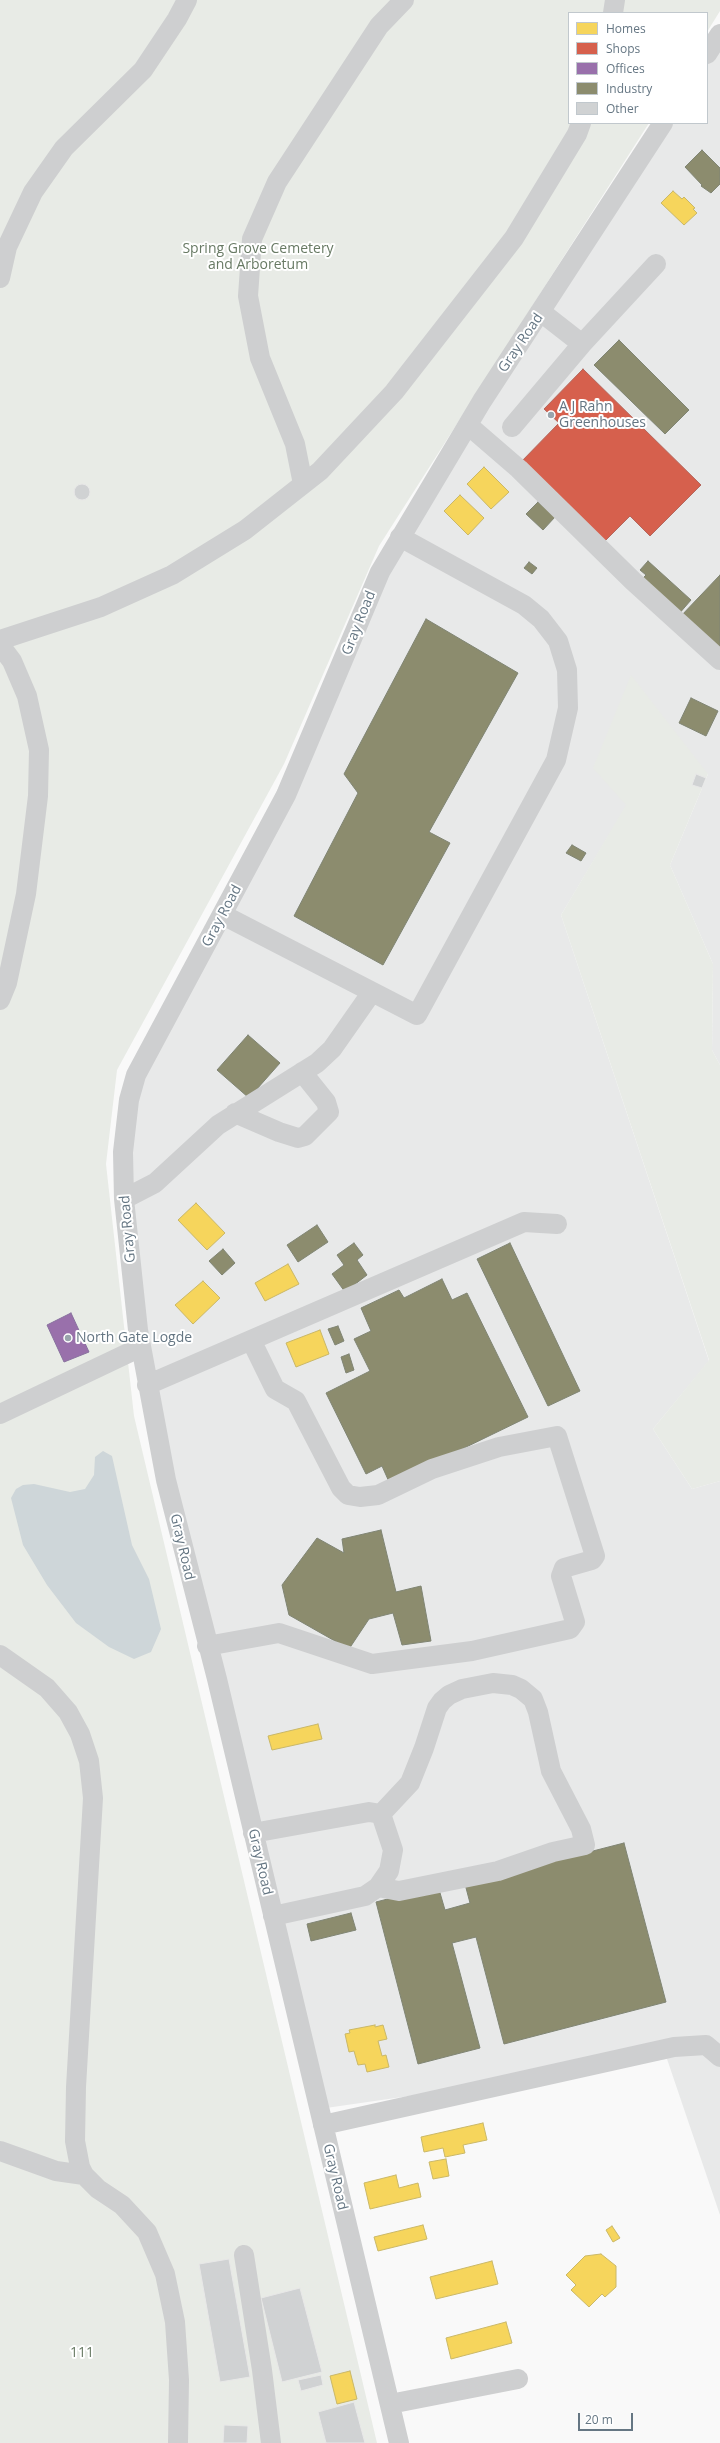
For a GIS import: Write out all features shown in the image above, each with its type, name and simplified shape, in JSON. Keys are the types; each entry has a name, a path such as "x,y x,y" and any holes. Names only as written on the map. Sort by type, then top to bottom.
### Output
{"street":[{"path":"0,278 7,247 33,192 64,148 143,70 177,19 186,0"},
{"path":"303,484 295,444 260,358 248,296 252,239 277,182 379,26 404,0"},
{"path":"613,12 615,0"},
{"path":"708,52 720,34"},
{"path":"0,640 101,607 172,575 245,530 320,471 394,392 514,238 577,134 581,124"},
{"name":"Gray Road","path":"399,2443 253,1833 166,1480 141,1347 124,1199 123,1152 129,1100 136,1075 286,795 380,572 468,425 662,124"},
{"path":"512,427 582,344 656,264"},
{"path":"541,312 582,344"},
{"path":"468,425 518,469 633,581 720,660"},
{"path":"223,915 417,1015 556,760 568,708 567,670 558,642 540,619 524,605 400,538"},
{"path":"0,645 12,661 27,696 39,750 38,796 26,894 7,983 0,1000"},
{"path":"124,1199 155,1184 218,1125 302,1072 332,1049 372,992"},
{"path":"235,1113 279,1132 298,1138 305,1136 329,1112 326,1102 302,1072"},
{"path":"147,1385 524,1222 556,1224"},
{"path":"207,1646 279,1633 372,1664 472,1651 570,1629 575,1622 561,1576 564,1568 592,1560 595,1556 557,1436 498,1447 432,1470 378,1495 360,1497 348,1494 341,1488 296,1401 275,1389 251,1340"},
{"path":"0,1414 141,1347"},
{"path":"0,1655 47,1688 68,1712 80,1734 89,1761 93,1798 76,2079 75,2141 80,2167 84,2175 98,2189 122,2204 147,2232 165,2274 175,2322 179,2380 178,2443"},
{"path":"378,1887 399,1892 498,1871 553,1852 585,1845 581,1829 551,1771 538,1712 533,1699 512,1684 493,1683 462,1689 449,1695 442,1701 436,1708 424,1748 410,1783 382,1814"},
{"path":"253,1833 369,1812 382,1814"},
{"path":"273,1916 365,1896 378,1887 389,1871 393,1850 382,1814"},
{"path":"323,2125 674,2047 706,2045 720,2057"},
{"path":"0,2151 56,2171 84,2175"},
{"path":"244,2255 262,2370 271,2443"},
{"path":"390,2404 518,2379"}],"shaded area":[{"path":"720,34 720,1065 712,1050 713,964 670,865 708,774 627,805 561,915 709,1361 653,1429 692,1489 720,1481 720,2215 667,2059 319,2109 141,1347 129,1100 186,984 380,572 662,124 708,124 708,52"},
{"path":"103,1451 112,1456 132,1545 149,1579 161,1629 151,1652 134,1659 109,1647 76,1623 47,1585 23,1545 11,1498 16,1489 23,1485 34,1484 70,1492 85,1489 94,1475 95,1457"}],"green space":[{"name":"Spring Grove Cemetery and Arboretum","path":"0,0 720,0 720,11 708,30 708,12 568,12 568,124 648,124 379,546 284,764 117,1070 106,1164 134,1416 377,2443 0,2443"},
{"path":"631,675 708,774 670,865 713,964 712,1050 720,1065 720,1481 692,1489 653,1429 709,1360 561,915 626,805 593,768"}],"building: Homes":[{"path":"673,191 682,199 684,197 695,208 693,209 697,213 684,225 661,203"},
{"path":"484,467 509,492 491,509 467,484"},
{"path":"460,495 484,518 468,535 444,511"},
{"path":"196,1203 225,1233 207,1250 178,1220"},
{"path":"288,1264 299,1284 265,1301 255,1283"},
{"path":"203,1281 220,1298 193,1324 175,1305"},
{"path":"320,1330 329,1354 296,1367 286,1343"},
{"path":"318,1724 322,1739 272,1750 268,1736"},
{"path":"375,2025 375,2027 383,2025 387,2039 378,2041 382,2056 386,2055 389,2067 367,2072 365,2064 358,2065 354,2051 349,2052 345,2034 350,2033 349,2030"},
{"path":"483,2123 487,2140 463,2145 465,2153 445,2157 443,2148 424,2152 421,2137"},
{"path":"446,2159 449,2176 433,2179 429,2162"},
{"path":"396,2175 399,2188 418,2183 421,2197 370,2209 364,2183"},
{"path":"423,2225 427,2239 378,2251 374,2237"},
{"path":"612,2226 620,2238 613,2242 606,2230"},
{"path":"601,2254 616,2266 616,2287 605,2297 602,2294 589,2307 571,2290 576,2285 566,2275 585,2256"},
{"path":"492,2261 498,2284 436,2299 430,2277"},
{"path":"506,2322 512,2343 451,2359 446,2338"},
{"path":"350,2371 357,2399 337,2404 330,2376"}],"building: Shops":[{"path":"583,369 701,485 650,536 630,516 602,544 520,463 559,423 544,409"}],"building: Offices":[{"name":"North Gate Logde","path":"71,1313 89,1352 64,1362 47,1325"}],"building: Industry":[{"path":"702,150 720,168 720,184 711,193 701,186 702,185 685,167"},
{"path":"619,340 689,410 665,434 594,365"},
{"path":"538,502 555,517 543,530 526,514"},
{"path":"648,561 691,600 678,615 640,581 646,575 640,570"},
{"path":"529,562 537,568 532,574 524,568"},
{"path":"720,575 720,654 680,617"},
{"path":"426,619 518,673 429,832 450,843 383,965 294,916 358,793 344,774"},
{"path":"691,698 718,711 706,736 679,723"},
{"path":"572,845 586,853 581,861 566,853"},
{"path":"248,1035 280,1063 249,1098 217,1070"},
{"path":"317,1225 328,1242 298,1262 287,1245"},
{"path":"354,1243 363,1255 357,1260 367,1275 345,1292 332,1274 344,1265 337,1255"},
{"path":"510,1243 580,1391 548,1406 477,1259"},
{"path":"223,1249 235,1263 222,1275 209,1261"},
{"path":"442,1279 452,1300 467,1293 528,1417 390,1484 382,1466 366,1474 326,1393 370,1371 354,1339 371,1331 361,1308 399,1290 404,1298"},
{"path":"338,1326 344,1341 335,1345 328,1329"},
{"path":"349,1354 354,1370 346,1373 341,1357"},
{"path":"381,1530 396,1592 421,1586 431,1641 402,1645 393,1613 369,1619 349,1649 289,1615 282,1585 317,1538 344,1553 342,1539"},
{"path":"624,1843 666,2002 504,2044 476,1937 452,1943 480,2048 418,2064 376,1902 438,1886 445,1910 470,1903 465,1884"},
{"path":"351,1913 356,1930 311,1941 307,1924"}],"building: Other":[{"path":"82,484 88,486 90,492 88,498 82,500 76,498 74,492 76,486"},
{"path":"696,774 706,778 702,788 692,785"},
{"path":"229,2259 250,2377 220,2382 199,2264"},
{"path":"300,2288 322,2372 282,2382 261,2298"},
{"path":"321,2375 323,2385 301,2391 298,2380"},
{"path":"354,2402 365,2443 326,2443 318,2412"},
{"path":"224,2425 248,2426 247,2443 223,2443"}],"place":[{"name":"A J Rahn Greenhouses","path":"551,415"},
{"name":"North Gate Logde","path":"68,1338"}],"park label":[{"name":"111","path":"82,2353"}]}
